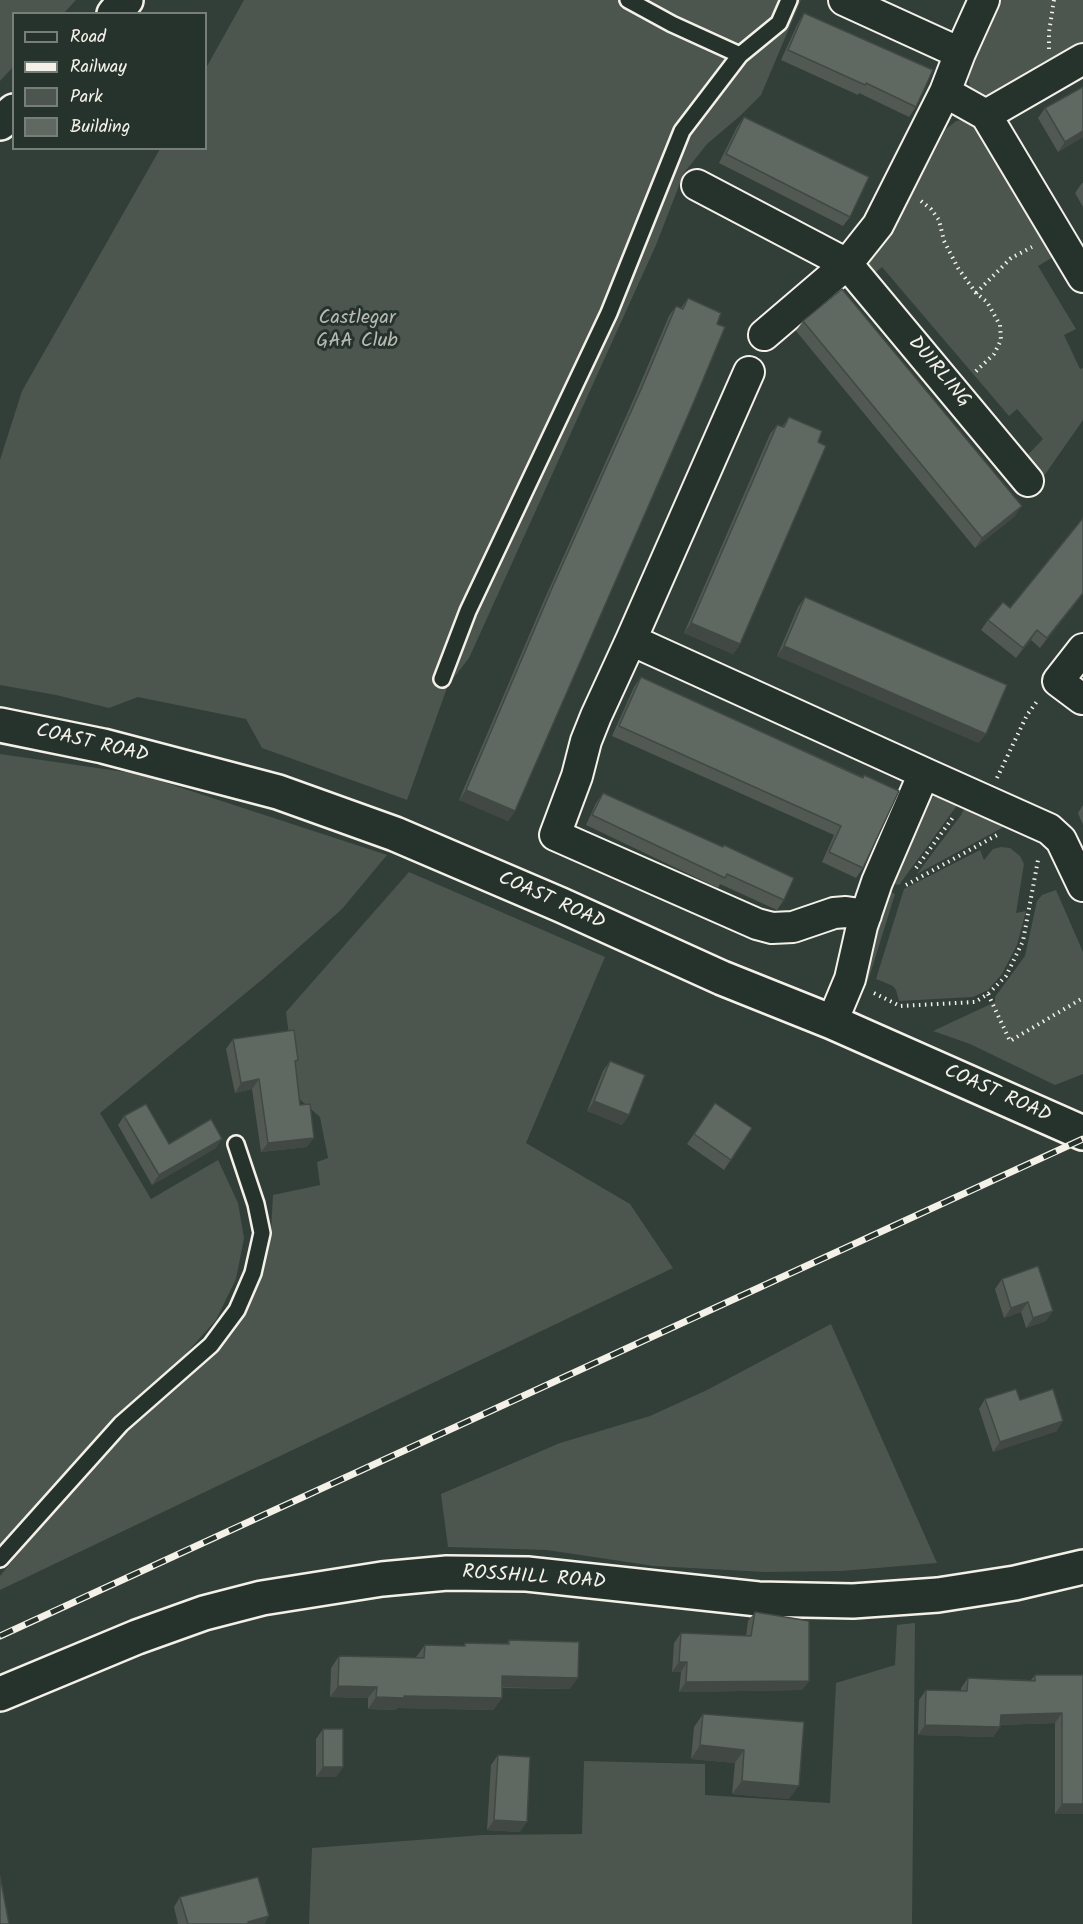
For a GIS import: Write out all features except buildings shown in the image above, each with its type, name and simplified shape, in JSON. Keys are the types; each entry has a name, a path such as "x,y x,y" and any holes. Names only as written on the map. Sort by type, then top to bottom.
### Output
{"main road":[{"path":"116,12 126,0"},
{"path":"0,123 12,113"},
{"name":"COAST ROAD","path":"0,725 142,756 278,792 394,834 722,978 832,1022 1083,1133"},
{"name":"ROSSHILL ROAD","path":"0,1694 137,1637 204,1613 262,1598 382,1579 447,1573 526,1575 758,1599 853,1601 938,1595 1015,1583 1083,1567"}],"street":[{"path":"844,0 960,53"},
{"path":"765,335 847,264 878,225 945,92 984,0"},
{"path":"986,115 1083,59"},
{"path":"945,92 986,115 1083,277"},
{"name":"DUIRLING","path":"698,185 847,264 1028,482"},
{"path":"749,372 586,741 577,776 555,836 757,924 772,928 793,927 834,913 866,915"},
{"path":"631,640 1036,823 1061,840 1083,886"},
{"path":"1082,699 1058,681 1083,649"},
{"path":"832,1022 850,979 877,882 924,773"}],"lane":[{"path":"628,0 672,24 740,55"},
{"path":"442,679 468,611 609,313 682,131 740,55 779,23 789,0"},
{"path":"0,1559 121,1424 211,1345 237,1310 253,1273 262,1233 256,1204 236,1144"}],"path":[{"path":"1054,0 1048,56 1054,76"},
{"path":"918,198 931,209 939,220 944,241 958,268 976,293 994,311 1000,325 1001,340 994,354 952,391"},
{"path":"976,293 1011,258 1057,234"},
{"path":"915,869 978,798 1027,715 1041,696 1058,681"},
{"path":"908,878 902,887 1036,823"},
{"path":"850,979 900,1006 975,1002 988,994 1006,976 1023,941 1036,823"},
{"path":"988,994 1010,1041 1083,998"}],"green space":[{"path":"0,0 76,0 65,12 12,12 12,68 0,81"},
{"name":"Castlegar GAA Club","path":"244,0 801,0 761,95 707,144 684,173 656,245 469,658 448,685 407,800 262,748 246,719 138,697 109,708 0,685 0,460 22,391 159,150 207,150 207,66"},
{"path":"999,0 1083,0 1083,47 988,99 974,93 970,88 968,76 972,61"},
{"path":"963,120 984,130 1055,256 1038,266 1076,329 1064,335 1080,369 1083,368 1083,420 1039,483 1021,462 1043,439 1017,409 1009,416 882,267 866,280 866,262 891,230 946,129 956,121"},
{"path":"0,754 139,774 387,855 342,909 264,978 100,1113 151,1199 218,1160 238,1203 244,1238 236,1279 216,1320 174,1367 110,1423 0,1553"},
{"path":"943,793 961,800 899,885 891,883 923,806 929,799"},
{"path":"967,803 1011,823 917,874 961,815"},
{"path":"1010,848 1020,856 1024,864 1016,913 1026,911 1017,945 1002,974 988,990 973,997 899,1001 893,986 876,979 904,889 980,850 984,860 993,849"},
{"path":"409,872 605,957 526,1143 630,1204 673,1268 0,1590 0,1576 112,1440 240,1316 261,1273 271,1231 273,1195 320,1185 317,1162 328,1158 320,1117 297,1097 286,1012"},
{"path":"887,890 895,894 868,981 865,978 872,937"},
{"path":"1056,890 1083,952 1083,1074 1055,1085 970,1044 933,1031 995,1002 995,997 1025,956 1037,901 1042,895"},
{"path":"831,1324 937,1563 841,1571 765,1572 654,1566 547,1550 448,1547 441,1494 560,1443 650,1416 707,1390"},
{"path":"915,1623 912,1924 309,1924 312,1848 483,1835 582,1834 584,1761 705,1764 705,1795 830,1803 836,1683 895,1665 897,1625"}],"railway":[{"path":"0,1636 1083,1139"}]}
